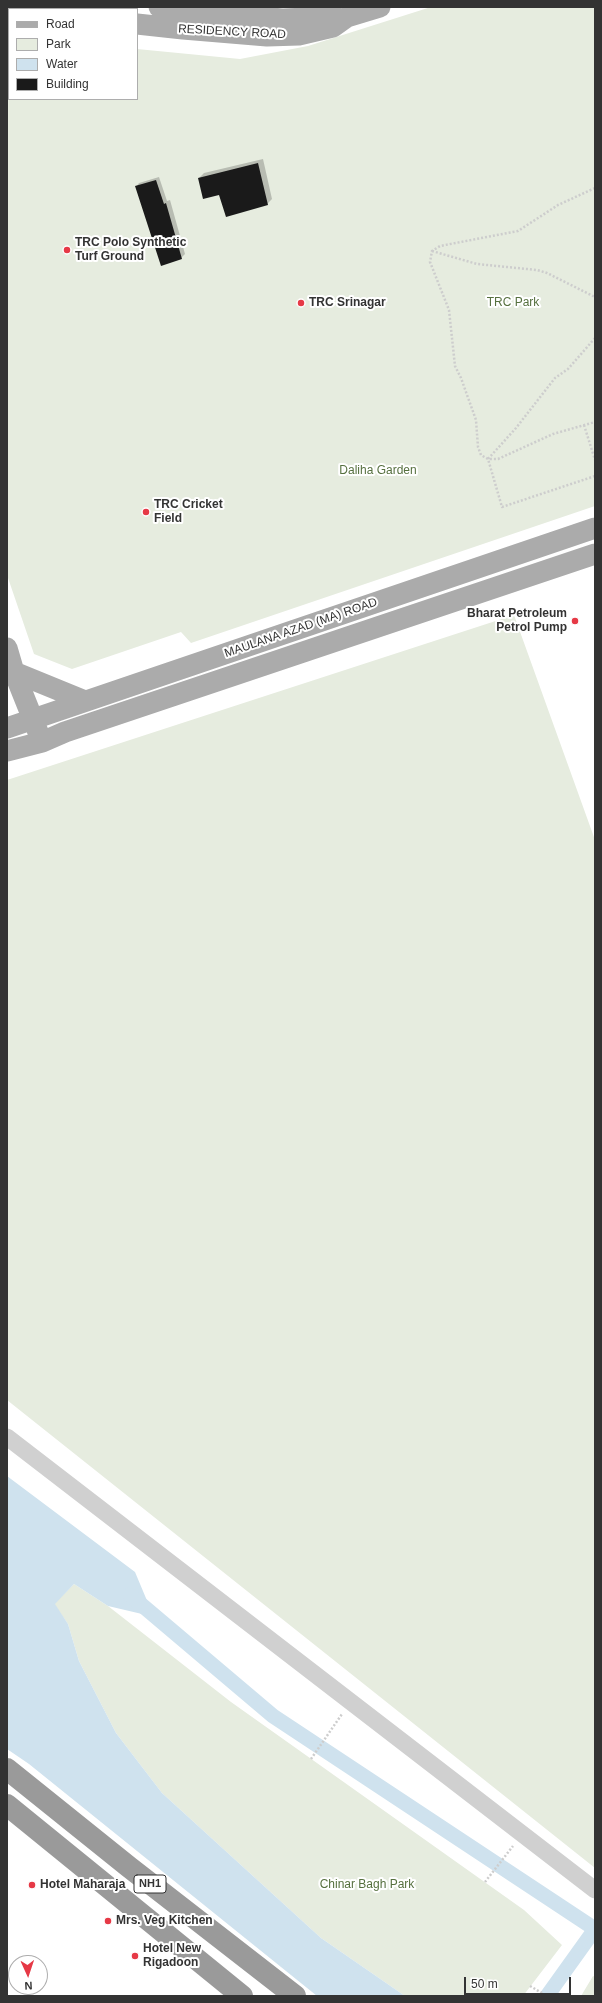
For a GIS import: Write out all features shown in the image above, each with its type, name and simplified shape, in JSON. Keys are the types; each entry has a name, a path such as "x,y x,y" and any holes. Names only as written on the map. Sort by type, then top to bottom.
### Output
{"highway":[{"name":"NH1","path":"7,1769 129,1867 295,1996"},
{"name":"NH1","path":"7,1805 109,1890 242,1996"},
{"path":"109,1890 129,1867"}],"main road":[{"path":"160,7 282,19 333,14"},
{"name":"RESIDENCY ROAD","path":"138,24 183,30 267,36 299,35 333,27 333,14 380,7"},
{"name":"MAULANA AZAD (MA) ROAD","path":"7,728 595,528"},
{"name":"MAULANA AZAD (MA) ROAD","path":"8,746 42,742 64,732 595,554"},
{"path":"7,648 14,672 42,742"},
{"path":"14,672 85,701"}],"lane":[{"path":"7,1437 595,1890"}],"path":[{"path":"595,188 558,205 518,230 440,246 432,251 430,262 449,310 455,366 474,413 481,455 488,459 498,459 553,434 595,422"},
{"path":"432,251 477,264 537,270 547,273 595,297"},
{"path":"488,459 516,428 555,378 568,369 595,338"},
{"path":"584,425 595,460"},
{"path":"488,459 502,507 595,476"},
{"path":"311,1759 350,1702"},
{"path":"485,1882 522,1835"},
{"path":"530,1986 547,1996"}],"green space":[{"name":"TRC Srinagar","path":"431,7 595,7 595,506 191,643 181,632 72,669 34,654 7,575 7,35 8,100 138,100 138,49 240,59 308,46"},
{"path":"514,615 595,840 595,1868 7,1400 7,780"},
{"name":"Chinar Bagh Park","path":"74,1584 108,1606 231,1702 524,1910 562,1945 523,1996 405,1996 321,1938 162,1793 116,1733 79,1661 68,1624 54,1604"},
{"path":"593,1976 595,1977 595,1996 581,1996"}],"water":[{"path":"7,1476 135,1572 148,1603 142,1614 108,1606 74,1584 55,1604 68,1624 79,1661 116,1733 162,1793 321,1938 405,1996 317,1996 29,1764 7,1749"}],"building":[{"path":"258,163 268,205 226,217 219,195 203,199 198,178"},
{"path":"156,180 164,204 166,203 182,259 161,266 135,186"}],"waterway":[{"path":"130,1595 273,1716 595,1929"},
{"path":"547,1996 595,1929"}],"place":[{"name":"TRC Polo Synthetic Turf Ground","path":"67,250"},
{"name":"TRC Srinagar","path":"301,303"},
{"name":"TRC Cricket Field","path":"146,512"},
{"name":"Bharat Petroleum Petrol Pump","path":"575,621"},
{"name":"Hotel Maharaja","path":"32,1885"},
{"name":"Mrs. Veg Kitchen","path":"108,1921"},
{"name":"Hotel New Rigadoon","path":"135,1956"}],"park label":[{"name":"TRC Park","path":"513,303"},
{"name":"Daliha Garden","path":"378,471"}]}
